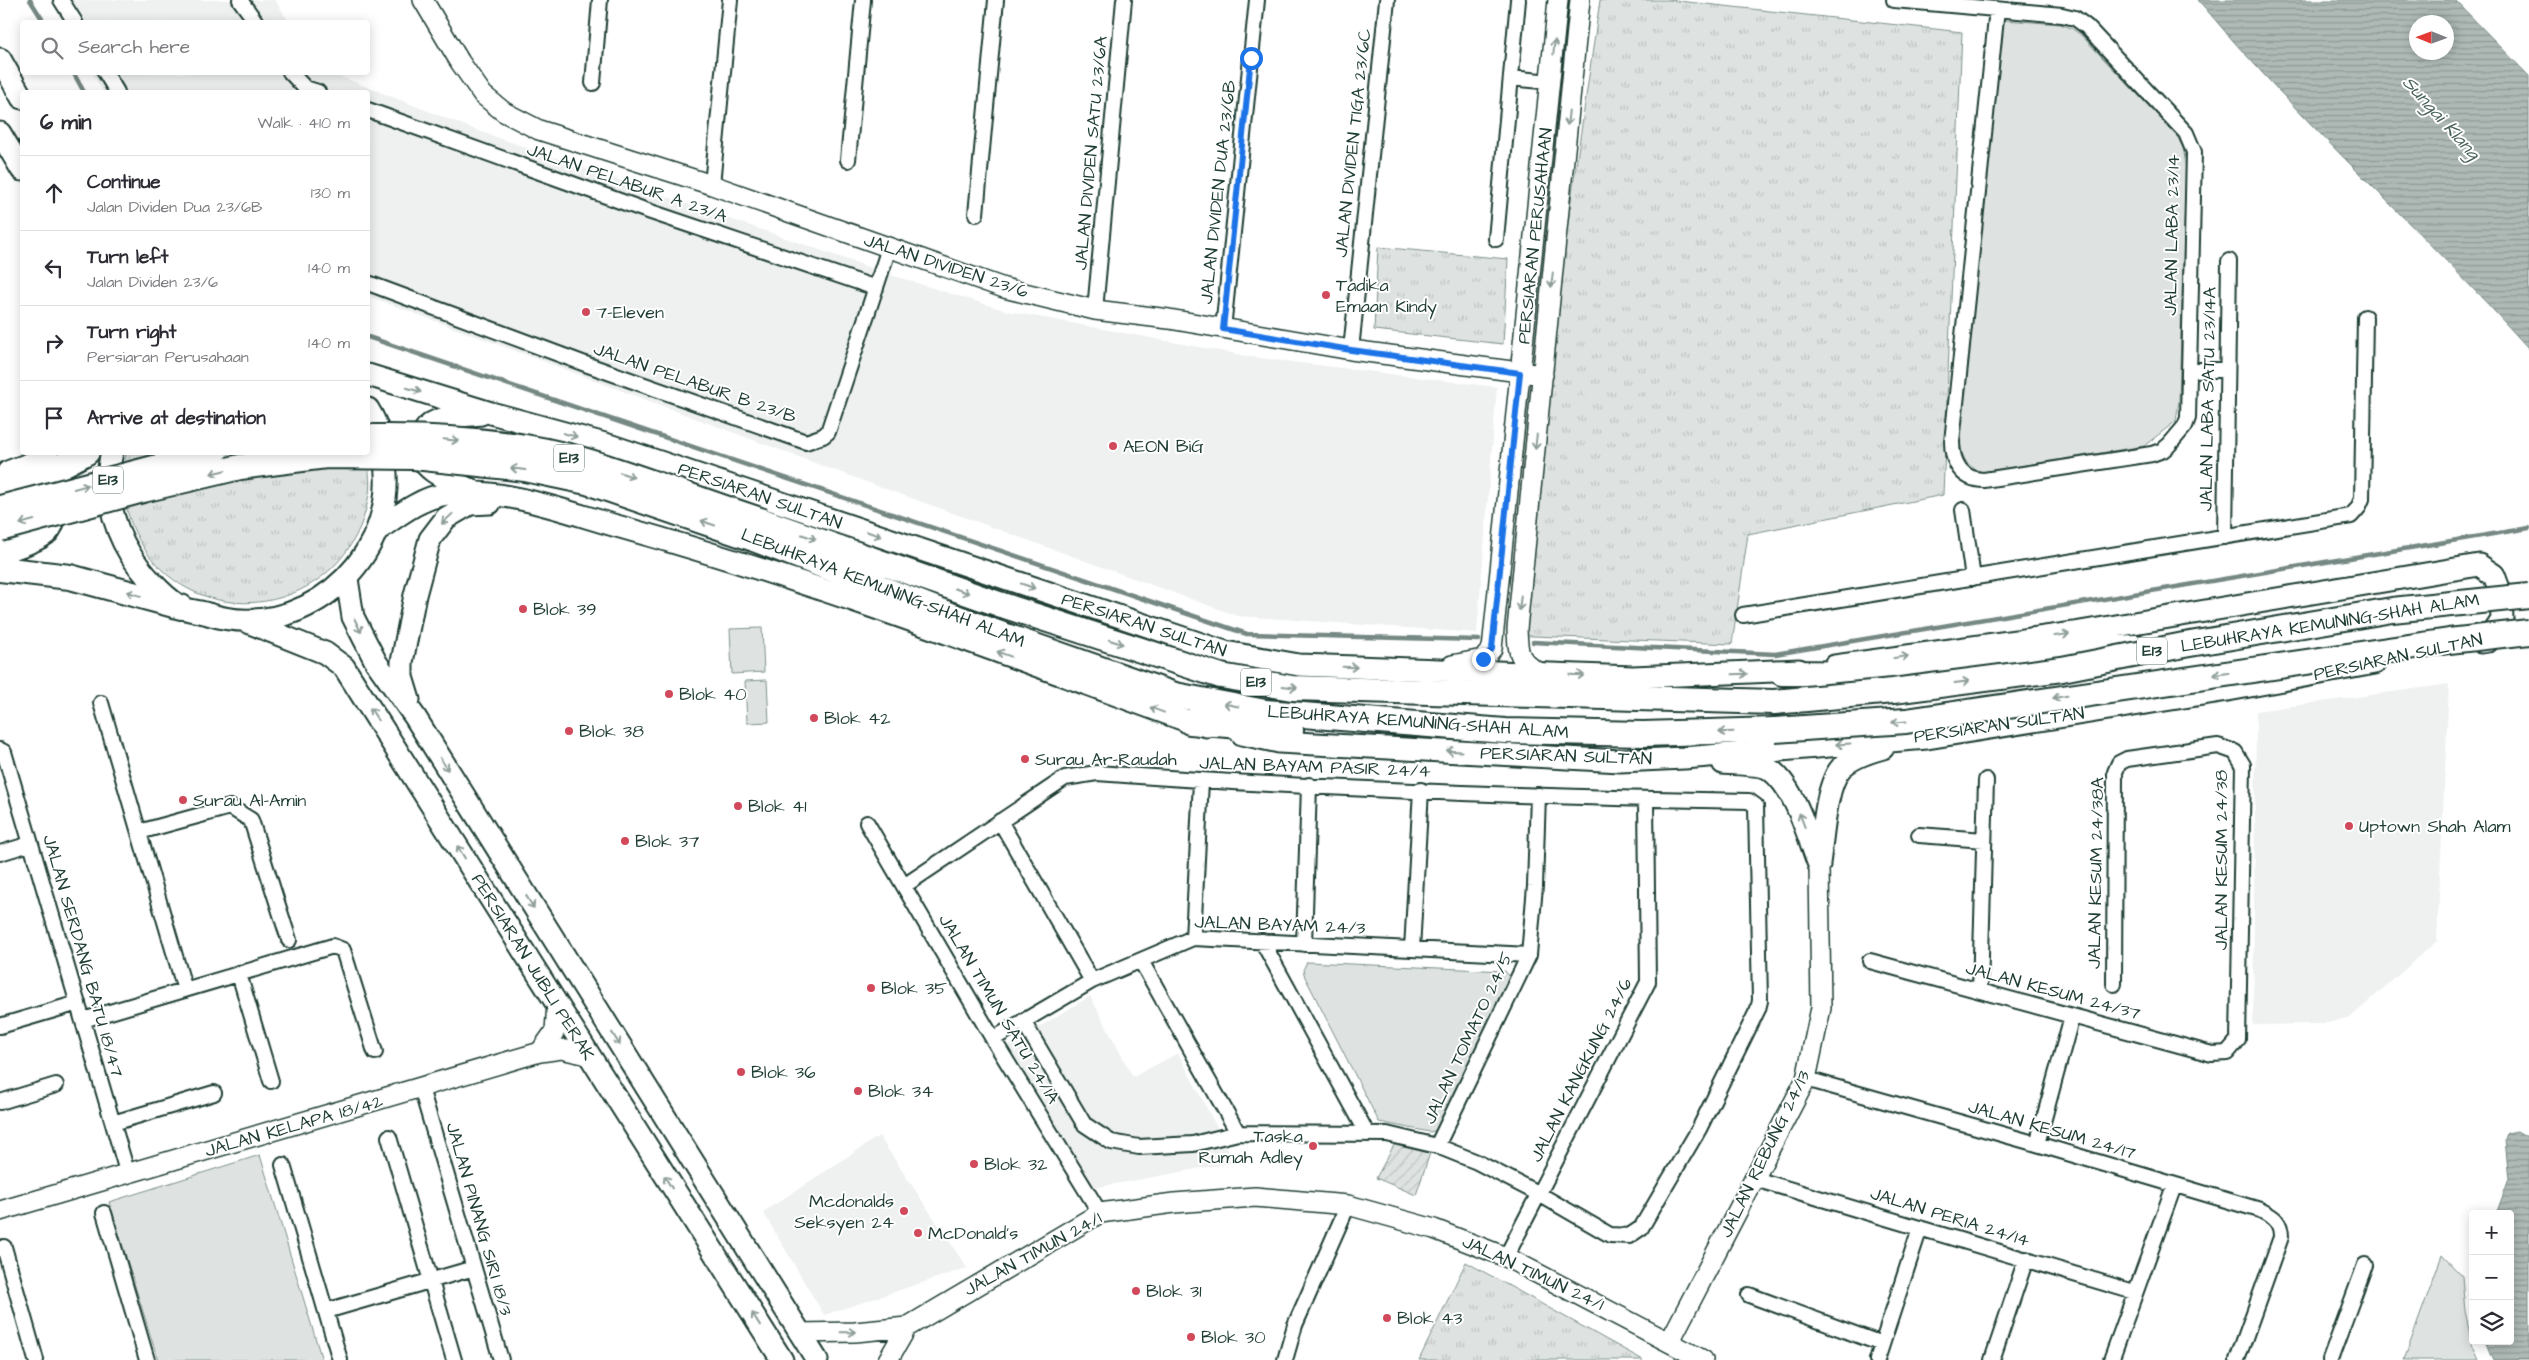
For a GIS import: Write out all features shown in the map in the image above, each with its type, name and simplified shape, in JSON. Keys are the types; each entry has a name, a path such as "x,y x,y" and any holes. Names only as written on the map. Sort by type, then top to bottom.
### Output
{"highway":[{"name":"LEBUHRAYA KEMUNING–SHAH ALAM","path":"370,437 412,436 528,448 589,462 758,530 992,631 1175,695 1265,712 1505,731 1643,734 1775,730"},
{"path":"0,476 32,464 41,455"},
{"path":"0,488 44,474 81,455"},
{"name":"E13","path":"0,508 203,455"},
{"name":"LEBUHRAYA KEMUNING–SHAH ALAM","path":"0,529 143,490 240,467 326,456 404,457 525,469 587,482 758,530 999,604 1220,676 1292,688 1774,702"},
{"path":"0,488 37,488 47,495 54,510 53,520 45,534 0,552"},
{"path":"0,569 70,576 180,607"},
{"name":"LEBUHRAYA KEMUNING-SHAH ALAM","path":"1774,702 1893,691 2062,669 2184,645 2392,610 2529,596"},
{"name":"LEBUHRAYA KEMUNING-SHAH ALAM","path":"1775,730 1906,721 2449,641 2529,632"},
{"path":"1782,673 1894,674 2091,649 2184,645"},
{"path":"1190,722 1356,733 1420,734 1505,731"}],"main road":[{"path":"0,59 20,94"},
{"path":"0,133 20,167"},
{"name":"PERSIARAN SULTAN","path":"370,376 491,413 612,446 1225,652 1299,665 1633,677 1782,673 2074,633 2451,568 2479,565 2494,575 2501,594 2502,620 2488,641 2228,690 1927,738 1684,758 1620,761 1279,742 1190,722 865,603 692,547 525,501 479,493 446,494 427,500 400,514 379,529"},
{"path":"111,455 109,462 109,500 120,537 140,570 180,607 218,617 246,620 282,616 317,602 347,579 365,556 379,529 387,492 385,454 370,413"},
{"path":"479,493 446,479 426,466 418,448 421,434 432,423 450,417 491,413"},
{"path":"415,717 401,669 415,595 430,540 446,518 470,504 525,501"},
{"name":"PERSIARAN JUBLI PERAK","path":"347,579 353,617 376,662 415,717 817,1360"},
{"name":"PERSIARAN JUBLI PERAK","path":"246,620 326,653 344,667 782,1360"},
{"path":"1819,865 1831,789 1841,769 1864,753 1927,738"},
{"path":"1684,758 1768,768 1785,785 1799,812 1819,865"}],"street":[{"path":"61,0 74,20"},
{"path":"240,0 255,20"},
{"name":"JALAN DIVIDEN 23/6","path":"423,0 460,62 483,94 504,112 539,130 712,185 1004,288 1095,310 1351,350 1543,375"},
{"path":"593,83 600,0"},
{"path":"712,185 730,0"},
{"path":"848,160 863,0"},
{"path":"976,214 996,0"},
{"name":"JALAN DIVIDEN SATU 23/6A","path":"1095,310 1124,0"},
{"name":"JALAN DIVIDEN DUA 23/6B","path":"1223,329 1257,0"},
{"name":"JALAN DIVIDEN TIGA 23/6C","path":"1351,350 1387,0"},
{"path":"1496,240 1518,0"},
{"name":"PERSIARAN PERUSAHAAN","path":"1406,669 1468,663 1483,659 1492,649 1558,0"},
{"name":"PERSIARAN PERUSAHAAN","path":"1540,674 1524,664 1518,654 1517,629 1580,0"},
{"path":"1894,0 1993,6"},
{"name":"JALAN LABA 23/14","path":"1993,6 2062,15 2075,18 2088,26 2186,133 2191,142 2194,152 2188,418 2185,426 2163,450 1984,480 1973,480 1956,464 1952,453 1952,442 1993,6"},
{"path":"107,75 116,90"},
{"path":"293,75 306,88 312,90"},
{"path":"1511,78 1551,82"},
{"name":"JALAN PELABUR A 23/A","path":"370,111 642,209 876,288"},
{"name":"JALAN PELABUR B 23/B","path":"370,284 588,365 806,442 823,436 828,432 889,248"},
{"name":"JALAN LABA SATU 23/14A","path":"2225,537 2229,261"},
{"path":"1743,614 2351,516 2358,508 2362,499 2365,317"},
{"path":"2189,370 2227,370"},
{"path":"1963,510 1973,578"},
{"path":"101,703 186,990"},
{"name":"JALAN KESUM 24/38","path":"2119,763 2127,759 2218,746 2235,752 2243,765 2238,1040 2227,1053"},
{"name":"JALAN SERDANG BATU 18/47","path":"0,750 4,752 128,1175"},
{"name":"JALAN KESUM 24/38A","path":"2114,984 2115,772 2119,763"},
{"name":"JALAN BAYAM PASIR 24/4","path":"904,886 1065,778 1080,774 1096,773 1201,781 1538,795 1749,801 1756,806 1760,1001 1699,1129 1641,1228 1629,1236 1610,1235 1539,1194"},
{"path":"1980,991 1986,780"},
{"path":"1193,938 1201,781"},
{"path":"1304,944 1309,785"},
{"path":"1412,949 1421,790"},
{"name":"JALAN TOMATO 24/5","path":"1437,1146 1529,955 1535,886 1538,795"},
{"name":"JALAN KANGKUNG 24/6","path":"1506,1257 1648,982 1646,799"},
{"path":"139,832 230,807 250,820 289,940"},
{"path":"1000,821 1092,981"},
{"name":"JALAN TIMUN SATU 24/1A","path":"867,822 993,1039 1100,1213"},
{"path":"1919,835 1984,840"},
{"path":"0,853 30,844"},
{"name":"JALAN REBUNG 24/13","path":"1670,1341 1806,1079 1820,1008 1819,865"},
{"name":"JALAN BAYAM 24/3","path":"993,1039 1092,981 1193,938 1529,955"},
{"path":"1262,941 1367,1133"},
{"path":"82,1020 333,946 343,950 375,1052"},
{"path":"1141,961 1238,1133"},
{"name":"JALAN KESUM 24/37","path":"1870,961 2212,1054 2227,1053"},
{"path":"239,974 271,1081"},
{"path":"0,1026 78,1003"},
{"path":"540,1052 555,1031 557,1003"},
{"path":"2037,1144 2072,1016"},
{"path":"1024,1021 1084,1124 1111,1142 1139,1148 1193,1144 1238,1133 1388,1134 1437,1146 1477,1162 1539,1194"},
{"name":"JALAN KELAPA 18/42","path":"0,1211 128,1175 540,1052 561,1049 588,1055"},
{"name":"JALAN KESUM 24/17","path":"1806,1079 2037,1144 2260,1210 2276,1218 2281,1227 2281,1238 2237,1360"},
{"path":"0,1102 56,1085"},
{"name":"JALAN PINANG SIRI 18/3","path":"421,1088 501,1360"},
{"path":"113,1123 214,1094"},
{"path":"389,1136 454,1360"},
{"path":"283,1165 340,1360"},
{"name":"JALAN PERIA 24/14","path":"1754,1179 2134,1292"},
{"path":"2111,1360 2134,1292 2174,1186"},
{"name":"JALAN TIMUN 24/1","path":"907,1327 1100,1213 1174,1203 1255,1197 1348,1204 1434,1229 1506,1257 1670,1341 1703,1360"},
{"path":"1285,1360 1295,1325 1348,1204"},
{"path":"104,1213 147,1360"},
{"path":"1877,1360 1920,1228"},
{"path":"4,1247 36,1360"},
{"path":"1992,1360 2026,1260"},
{"path":"2330,1360 2365,1265"},
{"path":"326,1311 474,1268"},
{"path":"1749,1295 1882,1344"},
{"path":"799,1333 855,1332 907,1327"},
{"path":"888,1360 907,1327"}],"shaded area":[{"path":"50,0 275,0 288,20 62,20"},
{"path":"93,75 337,75 476,130 897,277 1007,311 1252,357 1497,387 1477,633 1238,616 828,468 370,297 370,90 102,90"},
{"name":"Uptown Shah Alam","path":"2449,684 2437,941 2351,1017 2323,1024 2253,1025 2256,711"},
{"path":"1090,996 1133,1077 1178,1053 1235,1162 1093,1188 1006,1047"},
{"path":"879,1136 967,1268 824,1315 763,1212"}],"green space":[{"path":"1600,0 1669,0 1962,32 1943,495 1748,534 1732,644 1508,635"},
{"path":"2003,20 2060,24 2071,28 2081,35 2177,136 2183,148 2186,163 2179,401 2176,421 2144,446 1983,472 1977,470 1966,461 1960,441"},
{"path":"1378,247 1508,259 1503,344 1374,330"},
{"path":"126,455 367,455 370,479 369,494 356,536 332,568 300,590 264,601 226,601 190,590 158,566 134,530 127,511 123,482"},
{"path":"762,628 764,672 732,674 730,629"},
{"path":"767,680 769,722 747,723 745,681"},
{"path":"1307,962 1505,971 1511,978 1438,1130 1430,1132 1379,1122 1305,977 1303,970"},
{"path":"1394,1145 1430,1153 1416,1195 1376,1178"},
{"path":"260,1155 322,1360 158,1360 109,1202"},
{"path":"2442,1255 2462,1276 2465,1311 2469,1329 2469,1345 2473,1345 2479,1360 2404,1360"},
{"path":"1466,1262 1643,1360 1419,1360"}],"water":[{"name":"Sungai Klang","path":"2198,0 2455,0 2529,76 2529,349 2447,261 2278,90"},
{"path":"2517,1131 2529,1138 2529,1360 2494,1360 2488,1345 2514,1345 2514,1210 2497,1210 2509,1179 2505,1140 2507,1133"}],"waterway":[{"path":"30,0 43,20"},
{"path":"75,75 83,90"},
{"path":"370,338 1247,634 1479,640"},
{"path":"1533,642 1775,654 2529,528"}],"place":[{"name":"Tadika Emaan Kindy","path":"1326,295"},
{"name":"7-Eleven","path":"586,312"},
{"name":"AEON BiG","path":"1113,446"},
{"name":"Blok 39","path":"523,609"},
{"name":"Blok 40","path":"669,694"},
{"name":"Blok 42","path":"814,718"},
{"name":"Blok 38","path":"569,731"},
{"name":"Surau Ar-Raudah","path":"1025,759"},
{"name":"Surau Al-Amin","path":"183,800"},
{"name":"Blok 41","path":"738,806"},
{"name":"Uptown Shah Alam","path":"2349,826"},
{"name":"Blok 37","path":"625,841"},
{"name":"Blok 35","path":"871,988"},
{"name":"Blok 36","path":"741,1072"},
{"name":"Blok 34","path":"858,1091"},
{"name":"Taska Rumah Adley","path":"1313,1146"},
{"name":"Blok 32","path":"974,1164"},
{"name":"Mcdonalds Seksyen 24","path":"904,1211"},
{"name":"McDonald's","path":"918,1233"},
{"name":"Blok 31","path":"1136,1291"},
{"name":"Blok 43","path":"1387,1318"},
{"name":"Blok 30","path":"1191,1337"}],"route":[{"path":"1251,58 1223,329 1351,350 1520,373 1492,649 1483,659"}]}
